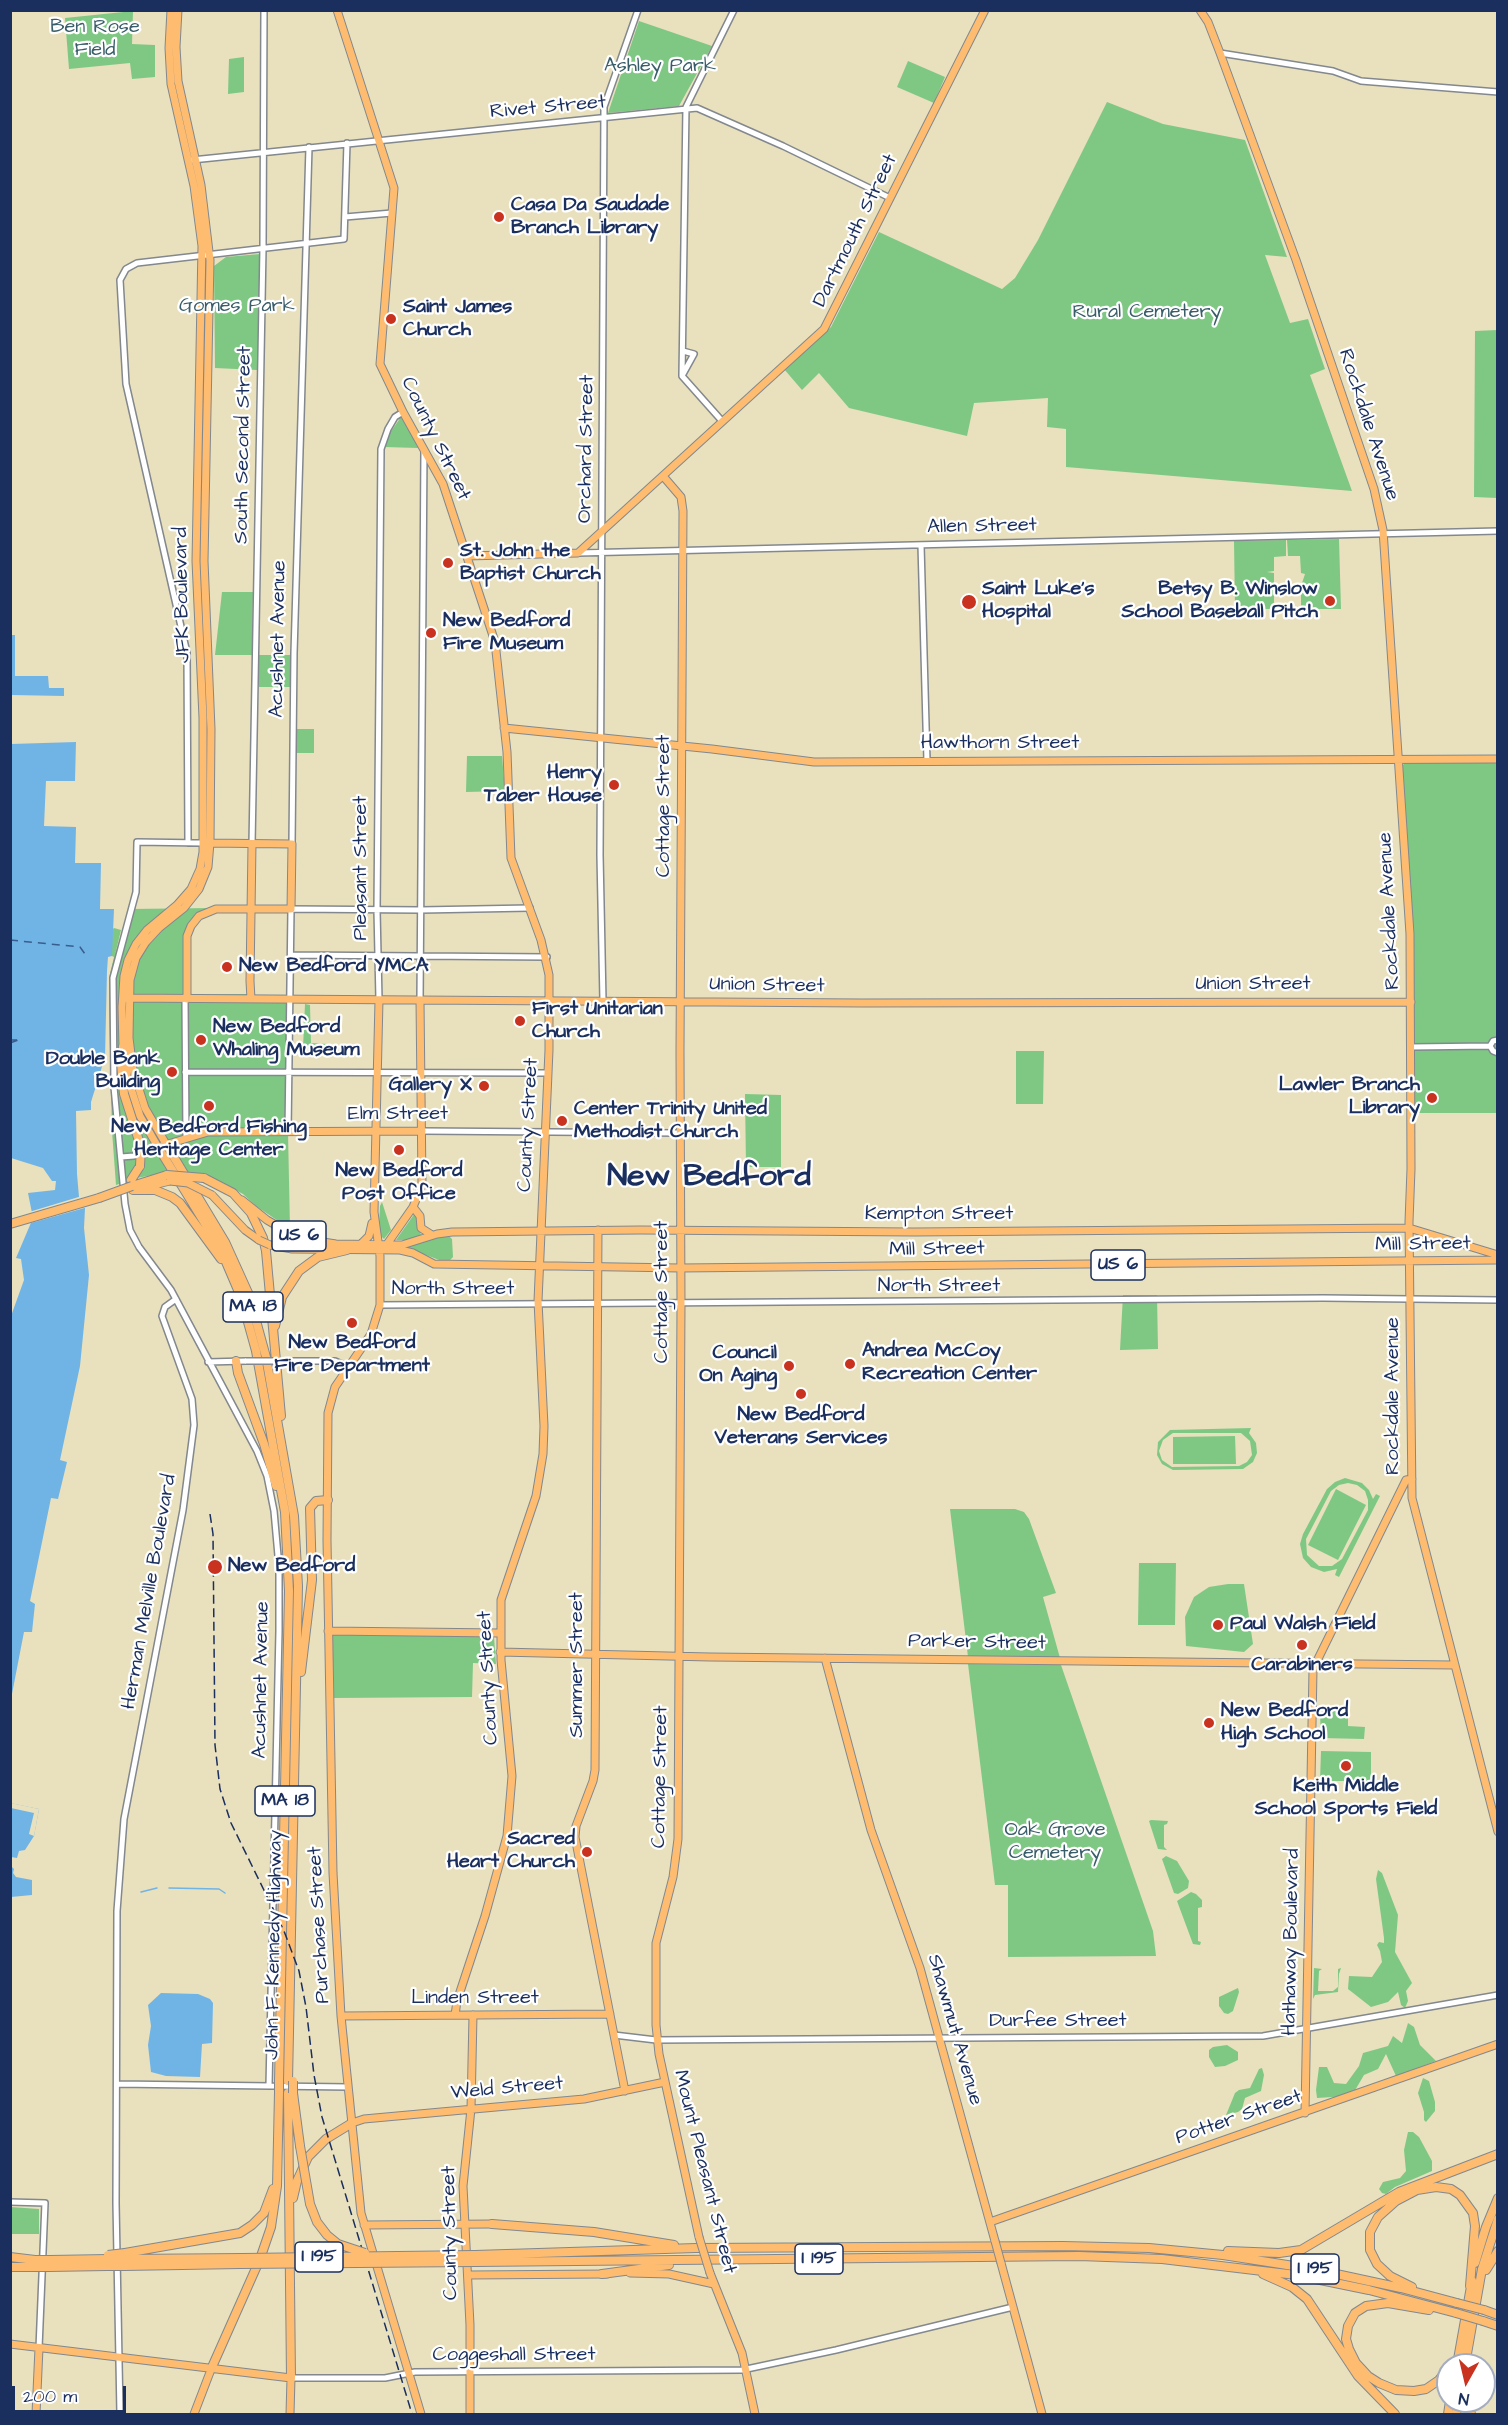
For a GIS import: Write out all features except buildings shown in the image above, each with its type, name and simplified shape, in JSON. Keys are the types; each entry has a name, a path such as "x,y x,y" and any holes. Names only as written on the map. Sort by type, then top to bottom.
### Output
{"highway":[{"path":"123,1047 124,1094 141,1147 140,1166 133,1186 160,1191 180,1203 220,1258 239,1292"},
{"name":"John F. Kennedy Highway","path":"162,1146 231,1270 255,1344 286,1522 290,1591 276,2199 269,2233 212,2367"},
{"name":"John F. Kennedy Highway","path":"162,1146 225,1242 244,1283 266,1357 292,1502 298,1557 290,2035 291,2378"},
{"name":"US 6","path":"99,1198 113,1191 168,1178 204,1178 233,1193"},
{"name":"US 6","path":"10,1224 133,1186"},
{"path":"233,1193 254,1218 266,1245 284,1456"},
{"path":"274,1340 280,1303 295,1274 318,1257 347,1250"},
{"path":"236,1361 238,1373 268,1456 286,1522"},
{"path":"296,1709 312,1587 313,1562 309,1510 314,1502 328,1500"},
{"path":"291,2093 311,2207 323,2230 335,2242 349,2249 396,2256"},
{"path":"289,2236 294,2191 304,2164 320,2145 352,2123"},
{"path":"1195,2252 1296,2252 1399,2192 1497,2154"},
{"path":"108,2260 124,2259 225,2237 245,2230 261,2217 269,2205 278,2158"},
{"path":"1432,2296 1385,2273 1374,2260 1369,2246 1370,2232 1378,2217 1396,2200 1417,2190 1436,2187 1451,2189 1460,2195 1469,2205 1475,2226 1470,2286 1459,2353"},
{"path":"1470,2286 1484,2234 1497,2198"},
{"path":"1467,2353 1482,2269 1497,2219"},
{"path":"492,2224 583,2231 696,2248"},
{"name":"I 195","path":"10,2267 35,2263 124,2259 241,2261 475,2258 696,2248 1074,2246 1195,2252 1323,2270 1497,2313"},
{"path":"1476,2303 1487,2265 1497,2251"},
{"name":"I 195","path":"241,2261 396,2256 700,2260 1090,2256 1170,2260 1296,2275 1359,2288 1497,2326"},
{"path":"10,2259 35,2263"},
{"name":"I 195","path":"50,2263 63,2260 108,2260"},
{"path":"602,2274 700,2260"},
{"path":"1224,2265 1272,2277 1302,2294 1315,2309 1358,2376 1395,2415"},
{"path":"1436,2382 1426,2389 1408,2392 1389,2388 1373,2380 1359,2367 1349,2349 1346,2334 1355,2313 1371,2304 1388,2303 1455,2313"},
{"path":"1470,2339 1470,2353"},
{"path":"1455,2353 1461,2340"}],"main road":[{"name":"JFK Boulevard","path":"171,10 169,41 171,77 193,160"},
{"name":"JFK Boulevard","path":"162,1146 135,1078 130,1047 125,971 134,949 147,930 177,905 191,889 200,869 207,843 196,561 206,255 193,160 178,81 176,40 178,10"},
{"name":"County Street","path":"337,10 362,94 380,140 394,188 380,364 403,412 443,484 497,653 510,794 510,853 547,957 550,1000 538,1265 544,1426 543,1464 534,1502 503,1589 500,1652 512,1776 508,1826 487,1911 457,2001 455,2015"},
{"name":"Dartmouth Street","path":"578,553 824,329 985,10"},
{"name":"Rockdale Avenue","path":"1200,10 1220,52 1299,266 1374,489 1384,534 1410,926 1409,1228 1413,1500 1497,1832"},
{"name":"Cottage Street","path":"656,2040 656,1940 673,1877 678,1845 681,1304 680,1002 683,550 681,497 663,476"},
{"name":"Allen Street","path":"467,556 578,553"},
{"name":"Hawthorn Street","path":"504,728 808,761 1497,759"},
{"path":"207,843 292,844"},
{"path":"252,844 252,999"},
{"name":"Acushnet Avenue","path":"291,909 292,844"},
{"path":"186,999 189,930 196,919 205,912 223,909 291,909"},
{"name":"JFK Boulevard","path":"126,998 123,1047 125,1069 143,1122 162,1146"},
{"name":"Union Street","path":"126,998 914,1004 1411,1002"},
{"name":"Pleasant Street","path":"374,1329 380,1305 382,1249 374,1212 380,1000"},
{"path":"382,1249 413,1207 422,1185 420,1000"},
{"name":"Elm Street","path":"162,1146 210,1132 422,1131"},
{"name":"US 6","path":"168,1178 188,1183 212,1195 245,1230 270,1245 291,1249 382,1249"},
{"name":"US 6","path":"233,1193 267,1220 291,1233 323,1242 382,1249"},
{"path":"413,1207 420,1214 421,1228 432,1235"},
{"path":"359,1245 369,1236 374,1212"},
{"name":"Kempton Street","path":"382,1249 447,1232 680,1230 925,1232 1409,1228 1497,1255"},
{"name":"Summer Street","path":"598,1230 594,1775 574,1837 625,2091"},
{"name":"Mill Street","path":"382,1249 409,1252 434,1264 680,1268 1497,1260"},
{"name":"Purchase Street","path":"374,1329 333,1390 328,1408 328,1631 333,1873 341,2016 360,2210 421,2415"},
{"name":"Hathaway Boulevard","path":"1305,2113 1314,1665 1406,1480 1412,1479"},
{"path":"1396,1504 1400,1501 1413,1500"},
{"path":"328,1631 500,1633"},
{"name":"Parker Street","path":"500,1652 1314,1665 1454,1665"},
{"name":"Shawmut Avenue","path":"825,1658 871,1830 915,1951 940,2037 1042,2415"},
{"name":"Linden Street","path":"341,2016 610,2014"},
{"name":"County Street","path":"470,2415 464,2177 471,2109 472,2015"},
{"name":"Mount Pleasant Street","path":"656,2040 699,2237 714,2284 740,2347 756,2415"},
{"name":"Potter Street","path":"990,2222 1497,2044"},
{"name":"Weld Street","path":"352,2123 364,2119 575,2100 665,2082"},
{"path":"364,2225 492,2224"},
{"path":"468,2275 663,2274 714,2284"},
{"name":"Coggeshall Street","path":"10,2344 291,2378"},
{"path":"36,2415 39,2348"},
{"name":"MA 18","path":"194,2415 212,2367"},
{"name":"MA 18","path":"290,2415 291,2378"}],"street":[{"name":"South Second Street","path":"252,844 264,248 264,10"},
{"name":"Orchard Street","path":"603,1001 600,859 600,552 604,107 638,10"},
{"path":"722,421 682,376 686,107 734,10"},
{"path":"1220,52 1333,71 1361,81 1497,92"},
{"name":"Rivet Street","path":"193,160 604,118 686,107 702,109 890,198"},
{"path":"207,843 188,843 189,668 126,384 121,277 128,268 141,262 344,239 347,143"},
{"name":"Acushnet Avenue","path":"292,844 294,653 309,147"},
{"path":"345,217 392,213"},
{"path":"682,376 694,354 684,351"},
{"name":"Pleasant Street","path":"380,1000 377,910 381,449 395,417 403,412"},
{"path":"420,1000 424,450"},
{"name":"Allen Street","path":"578,553 1497,531"},
{"path":"921,545 927,761"},
{"name":"Acushnet Avenue","path":"188,843 137,842 136,892 114,972 112,995 114,1087 130,1230 139,1247 176,1299 262,1463 272,1502 278,1545 279,1631 269,2086"},
{"path":"291,909 530,908"},
{"name":"Acushnet Avenue","path":"288,1132 291,909"},
{"path":"291,955 547,957"},
{"path":"186,999 186,1138"},
{"path":"1497,1040 1493,1041 1491,1046 1492,1051 1497,1053"},
{"path":"1411,1047 1491,1046"},
{"path":"185,1072 548,1073"},
{"name":"Elm Street","path":"422,1131 680,1132"},
{"name":"Elm Street","path":"121,1157 134,1156 162,1146"},
{"name":"Herman Melville Boulevard","path":"117,2084 118,1901 124,1819 183,1510 194,1425 191,1396 162,1316 165,1307 176,1299"},
{"name":"North Street","path":"380,1305 1497,1300"},
{"path":"208,1362 335,1361 348,1367"},
{"name":"Durfee Street","path":"614,2035 656,2040 1263,2036 1497,1995"},
{"path":"120,2415 116,2203 117,2084 348,2087"},
{"path":"10,2202 45,2203 39,2348"},
{"name":"Coggeshall Street","path":"291,2378 385,2378 409,2373 746,2369 836,2350 1013,2307"}],"green space":[{"name":"Ben Rose Field","path":"133,11 132,44 155,45 155,77 132,79 130,63 69,69 65,18"},
{"name":"Ashley Park","path":"639,21 712,46 679,106 608,113"},
{"path":"244,57 244,92 228,94 229,59"},
{"path":"908,61 945,77 934,103 897,87"},
{"name":"Rural Cemetery","path":"1107,102 1163,124 1245,140 1287,257 1265,255 1290,323 1308,319 1325,369 1310,375 1352,491 1066,467 1066,429 1047,427 1048,398 974,403 967,436 849,408 819,373 802,390 784,369 831,327 879,232 1002,289 1015,278 1038,240"},
{"name":"Gomes Park","path":"260,254 257,370 215,368 214,266 226,257"},
{"path":"1497,330 1497,498 1474,497 1475,331"},
{"path":"401,417 418,448 384,447 389,434"},
{"path":"1339,539 1341,609 1301,609 1301,586 1305,574 1301,573 1300,556 1288,556 1287,540"},
{"path":"1286,540 1286,556 1274,557 1274,571 1267,572 1274,573 1274,609 1235,609 1234,541"},
{"path":"222,592 253,592 252,655 215,655"},
{"path":"259,655 292,655 291,687 259,687"},
{"path":"297,729 314,729 314,753 296,753"},
{"path":"467,756 502,756 505,791 466,792"},
{"path":"1405,762 1497,762 1497,1113 1418,1113 1415,1111 1413,928 1402,767"},
{"path":"213,908 196,915 186,929 184,995 250,994 252,999 291,999 288,1132 290,1229 256,1206 243,1194 207,1175 168,1172 116,1185 112,1131 109,1010 109,978 114,957 112,956 112,930 114,928 121,930 115,955 129,909"},
{"path":"305,1004 310,1005 311,1043 327,1044 327,1049 303,1048"},
{"path":"1016,1051 1044,1051 1043,1104 1016,1104"},
{"path":"745,1094 781,1095 781,1167 746,1167"},
{"path":"382,1202 391,1230 384,1239 381,1236 379,1224"},
{"path":"415,1213 421,1235 410,1240 396,1240"},
{"path":"441,1236 449,1236 452,1239 453,1257 450,1260 442,1261 404,1247"},
{"path":"1123,1295 1157,1295 1158,1349 1120,1350"},
{"path":"1251,1428 1249,1433 1256,1443 1257,1453 1253,1462 1243,1469 1173,1470 1162,1464 1157,1455 1158,1442 1170,1430","holes":["1173,1433 1241,1433 1250,1441 1252,1455 1247,1462 1239,1466 1172,1467 1162,1460 1159,1451 1163,1440"]},
{"path":"1235,1436 1236,1464 1173,1464 1173,1437"},
{"path":"1345,1478 1362,1483 1369,1490 1373,1499 1376,1494 1380,1496 1339,1577 1335,1575 1337,1569 1324,1572 1311,1567 1303,1558 1300,1544 1327,1489 1335,1482","holes":["1348,1483 1357,1485 1365,1491 1368,1510 1342,1559 1332,1566 1319,1566 1307,1555 1306,1539 1331,1491 1339,1485"]},
{"path":"1336,1489 1366,1505 1338,1560 1308,1545"},
{"path":"950,1509 1015,1509 1024,1512 1029,1519 1056,1593 1043,1597 1060,1658 968,1657"},
{"path":"1139,1563 1176,1563 1175,1625 1138,1625"},
{"name":"Paul Walsh Field","path":"1244,1584 1253,1644 1244,1652 1186,1646 1185,1617 1194,1597 1209,1587"},
{"path":"332,1634 494,1637 496,1664 473,1663 472,1697 334,1698"},
{"name":"Oak Grove Cemetery","path":"968,1664 1061,1665 1153,1931 1156,1956 1008,1957 1008,1885 995,1885"},
{"path":"1348,1711 1348,1726 1365,1727 1364,1739 1321,1738 1320,1714"},
{"name":"Keith Middle School Sports Field","path":"1321,1751 1371,1752 1371,1781 1320,1781"},
{"path":"1149,1821 1168,1821 1164,1825 1164,1847 1167,1850 1158,1849"},
{"path":"1166,1856 1177,1861 1189,1881 1188,1888 1178,1894 1174,1893 1162,1859"},
{"path":"1378,1870 1382,1873 1398,1915 1395,1952 1412,1983 1406,1991 1408,2001 1405,2008 1401,2005 1398,1992 1388,2002 1371,2007 1348,1989 1349,1976 1372,1977 1382,1962 1377,1945 1379,1942 1384,1943 1376,1879"},
{"path":"1191,1892 1202,1900 1202,1907 1198,1908 1200,1945 1193,1944 1177,1901"},
{"path":"1314,1968 1322,1969 1319,1971 1318,1991 1333,1991 1338,1987 1338,1969 1341,1968 1338,1992 1315,1995 1313,1999"},
{"path":"1238,1988 1239,1992 1233,2011 1228,2014 1224,2013 1219,2006 1219,1997"},
{"path":"1408,2023 1414,2027 1420,2045 1436,2061 1396,2076 1386,2054 1378,2069 1364,2075 1354,2092 1348,2096 1317,2098 1319,2067 1327,2067 1334,2083 1346,2084 1359,2066 1363,2053 1388,2046 1393,2036 1402,2043"},
{"path":"1227,2045 1238,2052 1238,2060 1225,2066 1215,2067 1209,2057 1209,2050 1213,2047"},
{"path":"1262,2068 1264,2075 1261,2091 1245,2098 1242,2109 1238,2112 1226,2115 1235,2093 1250,2088 1259,2069"},
{"path":"1423,2078 1429,2081 1435,2102 1435,2111 1426,2122 1418,2093"},
{"path":"1408,2132 1413,2132 1419,2137 1432,2161 1432,2171 1395,2187 1386,2194 1382,2193 1379,2189 1383,2182 1400,2178 1406,2171 1404,2150"},
{"path":"11,2207 39,2209 39,2234 11,2234"}],"water":[{"path":"11,635 15,635 15,676 48,676 49,688 64,688 64,696 11,695"},
{"path":"76,742 75,781 46,781 44,826 76,827 75,863 101,863 100,909 114,909 112,956 108,957 107,971 105,1057 91,1102 91,1110 76,1111 77,1174 79,1197 85,1208 84,1228 89,1275 80,1366 60,1460 67,1462 58,1499 51,1498 30,1601 35,1604 32,1632 24,1632 11,1699 11,1316 24,1280 21,1259 16,1258 33,1218 28,1193 55,1190 56,1181 52,1181 43,1168 11,1158 11,744"},
{"path":"10,1803 39,1809 34,1836 25,1850 19,1851 17,1858 11,1857"},
{"path":"11,1866 16,1877 32,1880 32,1895 11,1897"},
{"path":"161,1993 198,1994 210,1999 213,2003 212,2043 202,2044 200,2077 166,2076 151,2072 148,2045 151,2026 148,2005"}],"pier":[{"path":"82,1196 88,1207 31,1223 29,1212"},
{"path":"11,1803 39,1809 34,1836 29,1834 34,1813 11,1808"}],"waterway":[{"path":"141,1892 157,1888"},
{"path":"169,1888 219,1889 225,1893"}],"ferry route":[{"path":"10,940 80,947 85,954"},
{"path":"10,1040 17,1040"},
{"path":"10,1043 18,1040"}],"railway":[{"path":"210,1514 213,1534 215,1745 220,1789 231,1823 284,1931 299,1971 322,2117 412,2414"}],"place":[{"name":"Casa Da Saudade Branch Library","path":"499,217"},
{"name":"Saint James Church","path":"391,319"},
{"name":"St. John the Baptist Church","path":"448,563"},
{"name":"Betsy B. Winslow School Baseball Pitch","path":"1330,601"},
{"name":"Saint Luke's Hospital","path":"969,602"},
{"name":"New Bedford Fire Museum","path":"431,633"},
{"name":"Henry Taber House","path":"614,785"},
{"name":"New Bedford YMCA","path":"227,967"},
{"name":"First Unitarian Church","path":"520,1021"},
{"name":"New Bedford Whaling Museum","path":"201,1040"},
{"name":"Double Bank Building","path":"172,1072"},
{"name":"Gallery X","path":"484,1086"},
{"name":"Lawler Branch Library","path":"1432,1098"},
{"name":"New Bedford Fishing Heritage Center","path":"209,1106"},
{"name":"Center Trinity United Methodist Church","path":"562,1121"},
{"name":"New Bedford Post Office","path":"399,1150"},
{"name":"New Bedford Fire Department","path":"352,1323"},
{"name":"Andrea McCoy Recreation Center","path":"850,1364"},
{"name":"Council On Aging","path":"789,1366"},
{"name":"New Bedford Veterans Services","path":"801,1394"},
{"name":"New Bedford","path":"215,1567"},
{"name":"Paul Walsh Field","path":"1218,1625"},
{"name":"Carabiners","path":"1302,1645"},
{"name":"New Bedford High School","path":"1209,1723"},
{"name":"Keith Middle School Sports Field","path":"1346,1766"},
{"name":"Sacred Heart Church","path":"587,1852"}],"district":[{"name":"New Bedford","path":"709,1178"}]}
